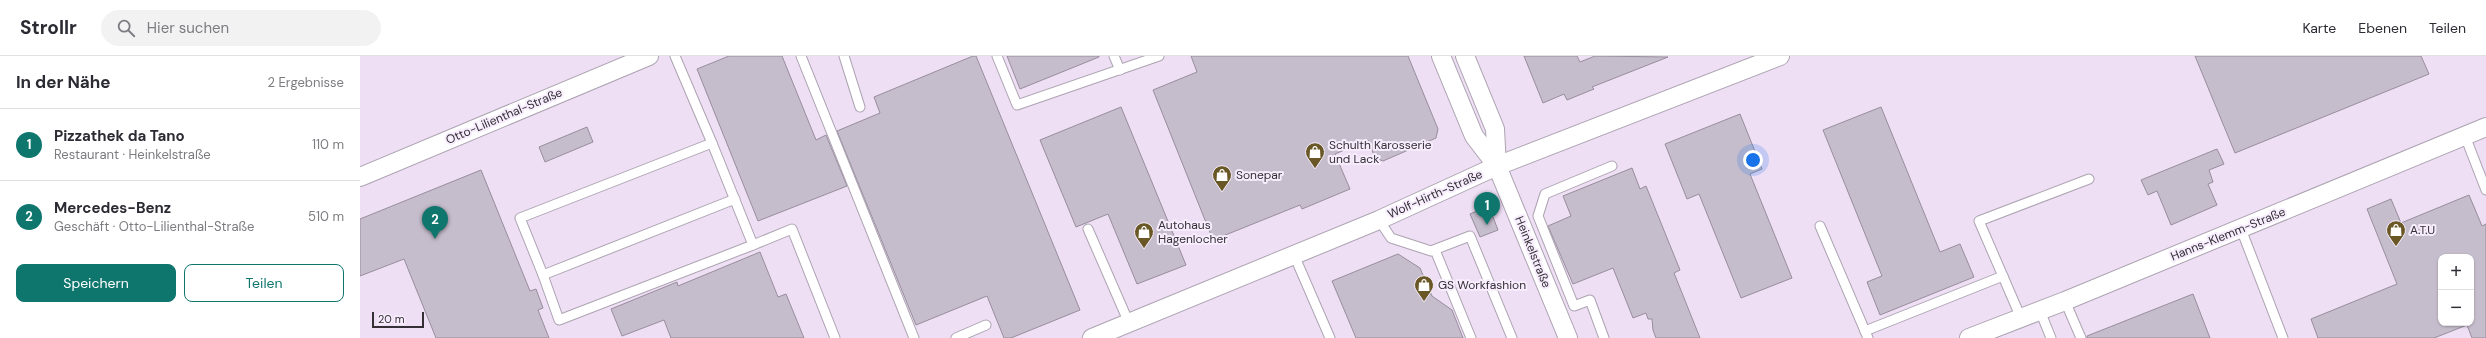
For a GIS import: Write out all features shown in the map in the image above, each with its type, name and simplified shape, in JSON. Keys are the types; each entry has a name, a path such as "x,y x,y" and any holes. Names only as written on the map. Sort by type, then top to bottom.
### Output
{"street":[{"name":"Otto-Lilienthal-Straße","path":"360,177 649,56"},
{"name":"Heinkelstraße","path":"1441,56 1474,136 1497,166 1568,338"},
{"name":"Heinkelstraße","path":"1465,56 1495,129 1497,166"},
{"name":"Wolf-Hirth-Straße","path":"1092,338 1379,220 1497,166 1780,56"},
{"name":"Hanns-Klemm-Straße","path":"1969,338 2065,301 2486,127"}],"lane":[{"path":"675,56 753,245"},
{"path":"800,56 914,338"},
{"path":"844,56 860,107"},
{"path":"997,56 1017,105 1159,56"},
{"path":"1114,56 1120,70"},
{"path":"2465,136 2486,190"},
{"path":"712,143 520,218 560,320 792,229 835,338"},
{"path":"1604,338 1590,300 1574,306 1538,216 1545,194 1612,166"},
{"path":"2021,318 1979,221 2089,179"},
{"path":"543,275 735,199"},
{"path":"1379,220 1391,238 1431,252 1470,236 1512,338"},
{"path":"1820,226 1866,335 2003,276"},
{"path":"1088,229 1129,323"},
{"path":"2241,229 2283,338"},
{"path":"1435,250 1471,338"},
{"path":"1294,255 1330,338"},
{"path":"2065,301 2082,338"},
{"path":"2040,311 2051,338"},
{"path":"956,338 986,325"}],"shaded area":[{"path":"360,56 2486,56 2486,338 360,338"}],"building":[{"path":"729,56 782,56 816,140 826,135 847,186 758,221 697,69"},
{"path":"976,56 1080,310 1011,338 1004,338 987,296 916,325 837,131 880,113 874,97"},
{"path":"1007,56 1099,56 1099,57 1020,89"},
{"path":"1191,56 1408,56 1438,129 1436,138 1383,161 1375,158 1368,140 1335,154 1350,189 1302,209 1300,205 1213,240 1153,90 1197,72"},
{"path":"1524,56 1577,56 1580,62 1595,56 1668,57 1592,87 1594,89 1567,100 1564,94 1543,103"},
{"path":"2195,56 2421,56 2429,74 2235,153"},
{"path":"1121,107 1186,265 1137,284 1108,214 1076,227 1040,140"},
{"path":"1881,107 1940,252 1960,244 1974,277 1880,315 1867,282 1882,276 1823,130"},
{"path":"1740,114 1762,169 1750,174 1792,278 1741,298 1699,194 1687,199 1665,144"},
{"path":"587,127 593,142 545,162 539,147"},
{"path":"2217,149 2224,164 2209,170 2213,182 2208,184 2217,205 2171,225 2157,191 2148,195 2141,180"},
{"path":"1632,168 1640,189 1646,186 1680,270 1674,273 1700,338 1656,338 1653,330 1652,319 1648,319 1646,313 1633,318 1613,268 1573,284 1548,226 1571,216 1563,196"},
{"path":"481,170 530,291 536,289 543,308 538,310 549,338 436,338 404,259 360,276 360,219"},
{"path":"2469,195 2482,226 2486,224 2486,338 2472,338 2467,326 2474,326 2474,254 2438,254 2438,326 2464,326 2434,338 2318,338 2311,319 2397,284 2367,209 2391,199 2401,223"},
{"path":"1482,209 1493,217 1498,230 1480,237 1470,214"},
{"path":"760,252 778,297 786,294 804,338 671,338 664,320 622,336 611,309 677,282 678,286"},
{"path":"1398,254 1420,268 1432,296 1452,310 1463,338 1356,338 1332,281"},
{"path":"2193,294 2210,338 2087,338 2087,336"}],"place":[{"name":"Schulth Karosserie und Lack","path":"1315,169"},
{"name":"Sonepar","path":"1222,192"},
{"name":"Pizzathek da Tano","path":"1487,225"},
{"name":"Mercedes-Benz","path":"435,239"},
{"name":"A.T.U","path":"2396,247"},
{"name":"Autohaus Hagenlocher","path":"1144,249"},
{"name":"GS Workfashion","path":"1424,302"}]}
